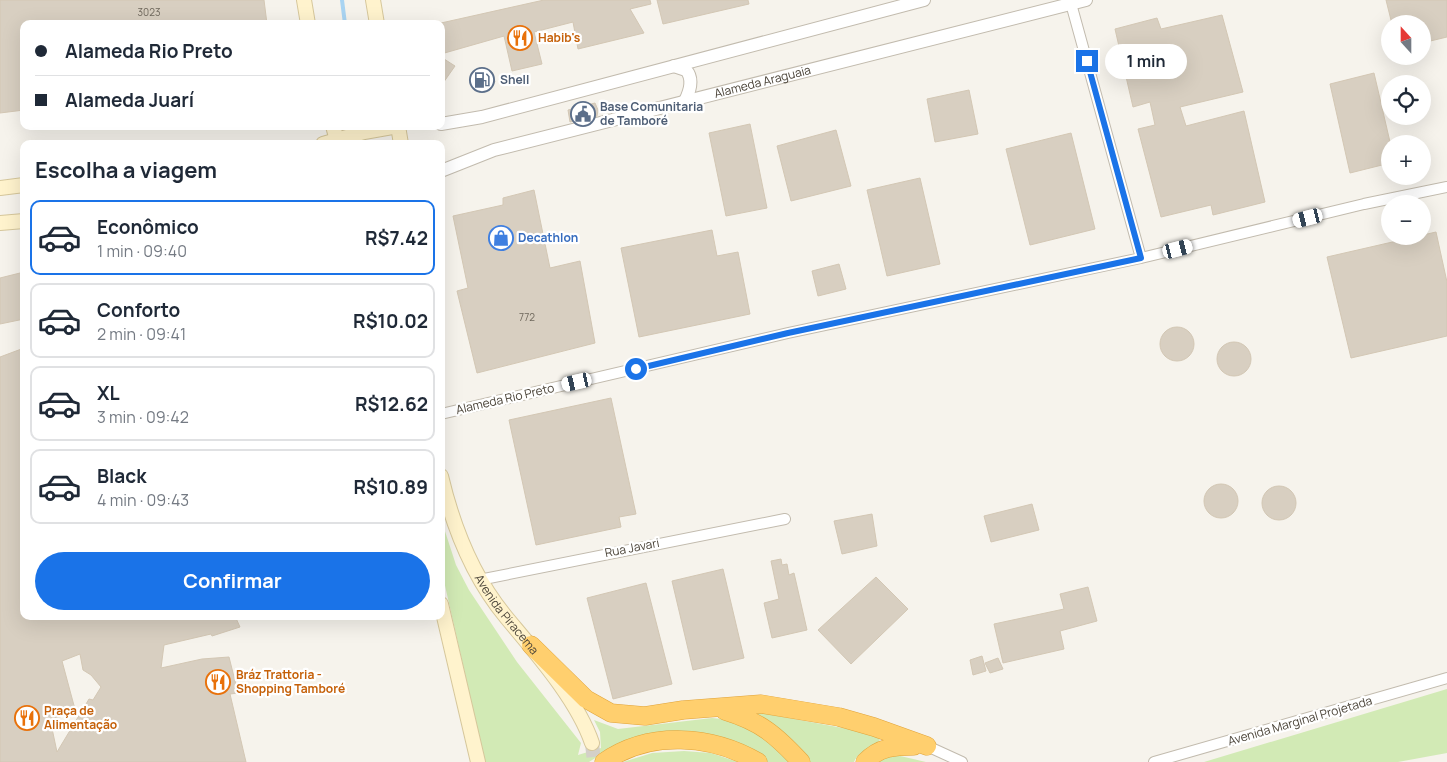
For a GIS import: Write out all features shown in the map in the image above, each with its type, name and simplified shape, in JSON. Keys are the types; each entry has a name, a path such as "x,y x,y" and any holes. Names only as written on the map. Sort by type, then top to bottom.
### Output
{"highway":[{"path":"531,644 586,699 611,713 645,716 761,704 805,711 874,727 927,746"},
{"path":"712,708 757,722 782,742 801,762"},
{"path":"604,762 638,746 675,740 716,744 739,751 758,762"},
{"path":"865,762 882,749 894,746 927,746"}],"main road":[{"path":"304,0 307,20"},
{"path":"373,0 376,20"},
{"path":"341,140 376,130"},
{"path":"0,188 20,186"},
{"path":"0,223 20,221"},
{"name":"Avenida Piracema","path":"445,493 450,515 479,580 505,616 531,644 583,721 592,743"},
{"path":"445,620 478,762"}],"street":[{"path":"445,123 482,117 924,0"},
{"name":"Alameda Araguaia","path":"445,169 494,150 1069,1 1086,0"},
{"path":"1069,1 1141,258"},
{"path":"674,66 686,70 690,77 690,92 685,101"},
{"name":"Alameda Rio Preto","path":"445,413 788,333 1141,258 1364,204 1447,187"},
{"name":"Rua Javari","path":"479,580 785,519"},
{"name":"Avenida Marginal Projetada","path":"1154,762 1447,678"},
{"path":"927,746 962,762"}],"green space":[{"path":"445,531 456,565 469,590 517,662 581,743 578,755 601,748 600,732 594,720 618,729 712,718 732,720 755,729 791,762 766,762 726,742 603,753 589,762 485,762 445,586"},
{"path":"1447,689 1447,753 1398,762 1204,762"},
{"path":"751,711 875,734 880,740 859,755 854,762 806,762"},
{"path":"684,751 711,753 738,762 623,762 652,753"},
{"path":"896,755 926,762 871,762"}],"building":[{"path":"0,0 264,0 266,20 20,20 20,110 0,113"},
{"path":"544,0 650,0 651,4 630,9 644,33 578,49 573,22 534,32 542,64 512,71 504,36 445,53 445,22"},
{"path":"657,0 748,0 749,4 663,24"},
{"path":"1386,0 1447,0 1447,37 1431,41 1431,15 1390,15"},
{"path":"1222,15 1243,92 1180,107 1186,126 1244,111 1265,202 1213,215 1211,205 1161,217 1138,129 1155,125 1150,102 1133,107 1115,29 1157,18 1161,29"},
{"path":"445,60 455,66 445,80"},
{"name":"Shell","path":"492,72 495,82 473,88 470,78"},
{"path":"1374,73 1381,103 1381,125 1386,125 1388,135 1381,135 1381,165 1350,173 1330,84"},
{"path":"969,90 978,134 935,142 927,99"},
{"name":"Base Comunitaria de Tamboré","path":"595,103 598,110 597,116 570,122 568,110"},
{"path":"750,124 767,208 726,216 709,133"},
{"path":"836,130 851,186 791,201 777,146"},
{"path":"1071,133 1095,229 1030,245 1006,149"},
{"path":"920,178 940,264 887,276 867,190"},
{"path":"534,190 550,268 580,261 595,343 477,373 457,291 468,288 453,216 503,205 503,198"},
{"path":"712,230 717,256 738,252 750,314 639,337 621,248"},
{"path":"1436,232 1447,282 1447,336 1351,358 1327,257 1381,245 1431,245 1431,233"},
{"path":"839,264 846,289 818,296 812,271"},
{"path":"20,273 20,320 0,324 0,278"},
{"path":"1177,327 1189,332 1194,344 1189,356 1177,361 1165,356 1160,344 1165,332"},
{"path":"1234,342 1246,347 1251,359 1246,371 1234,376 1222,371 1217,359 1222,347"},
{"path":"20,350 20,620 237,620 240,627 212,636 211,634 164,645 161,668 202,659 229,657 238,693 230,694 246,762 0,762 0,357","holes":["80,654 83,670 91,675 101,687 93,700 89,699 57,752 50,719 76,713 62,661"]},
{"path":"611,398 636,514 619,517 621,527 536,545 509,420"},
{"path":"1221,484 1233,489 1238,501 1233,513 1221,518 1209,513 1204,501 1209,489"},
{"path":"1279,486 1291,491 1296,503 1291,515 1279,520 1267,515 1262,503 1267,491"},
{"path":"1032,504 1039,530 991,542 984,516"},
{"path":"872,514 877,546 842,554 834,521"},
{"path":"781,559 782,565 787,564 789,575 794,573 807,630 772,638 764,603 779,599 771,561"},
{"path":"723,569 744,658 693,670 672,581"},
{"path":"876,577 908,609 851,664 818,630"},
{"path":"646,583 672,684 613,699 587,598"},
{"path":"1088,587 1097,621 1060,631 1064,649 1003,663 994,624 1064,609 1060,594"},
{"path":"982,656 986,671 973,675 970,660"},
{"path":"998,658 1003,669 990,673 985,663"}],"waterway":[{"path":"342,0 344,20"}],"tunnel":[{"path":"592,743 594,762"}],"place":[{"name":"Habib's","path":"520,38"},
{"name":"Shell","path":"482,80"},
{"name":"Base Comunitaria de Tamboré","path":"583,114"},
{"name":"Decathlon","path":"501,238"},
{"name":"Bráz Trattoria - Shopping Tamboré","path":"218,682"},
{"name":"Praça de Alimentação","path":"27,718"}],"route":[{"path":"636,369 788,333 1141,258 1087,61"}]}
